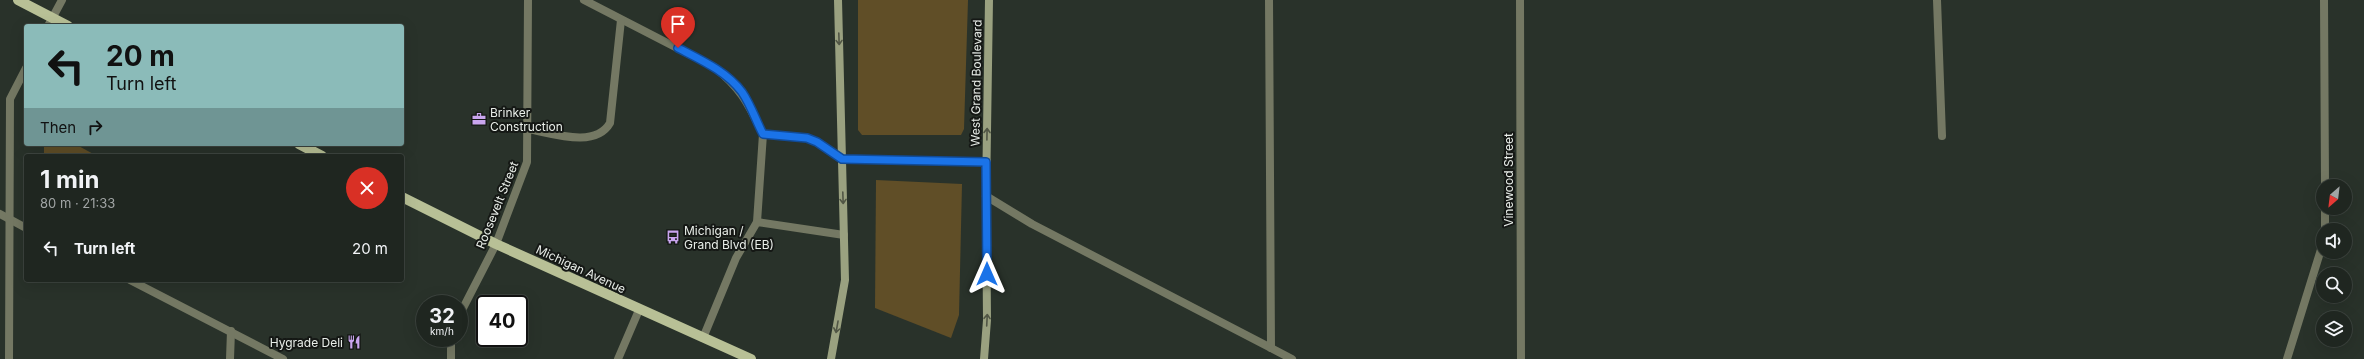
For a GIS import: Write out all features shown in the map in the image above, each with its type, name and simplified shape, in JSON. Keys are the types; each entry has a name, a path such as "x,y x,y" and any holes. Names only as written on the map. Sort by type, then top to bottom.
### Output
{"main road":[{"path":"18,0 50,22"},
{"path":"303,146 318,154"},
{"name":"Michigan Avenue","path":"404,198 496,244 639,310 751,359"}],"street":[{"path":"50,22 62,0"},
{"name":"Roosevelt Street","path":"468,298 496,244 527,162 528,0"},
{"path":"584,0 692,55 720,72 742,93 763,134 756,222 736,258 703,338"},
{"path":"831,359 845,280 838,0"},
{"name":"West Grand Boulevard","path":"984,359 987,320 986,162 989,0"},
{"path":"1269,0 1271,348"},
{"name":"Vinewood Street","path":"1520,0 1521,359"},
{"path":"1938,0 1942,136"},
{"path":"2324,0 2325,179"},
{"path":"528,129 590,138 606,131 610,123 621,20"},
{"path":"9,359 10,99 24,72"},
{"path":"763,134 807,138 817,142 842,159 986,162"},
{"path":"986,196 1032,224 1292,359"},
{"path":"0,214 24,227"},
{"path":"756,222 844,236"},
{"path":"2287,359 2318,259"},
{"path":"134,282 283,359"},
{"path":"618,359 639,310"},
{"path":"230,359 231,331"},
{"path":"451,347 451,359"}],"shaded area":[{"path":"858,0 968,0 964,129 961,135 862,135 858,130"},
{"path":"44,146 79,146 93,154 44,154"},
{"path":"876,180 962,184 959,315 951,338 875,308"}],"place":[{"name":"Brinker Construction","path":"479,119"},
{"name":"Michigan / Grand Blvd (EB)","path":"673,237"},
{"name":"Hygrade Deli","path":"354,342"}],"route":[{"path":"678,48 714,67 732,81 742,93 763,134 807,138 817,142 842,159 986,162 987,274"}]}
